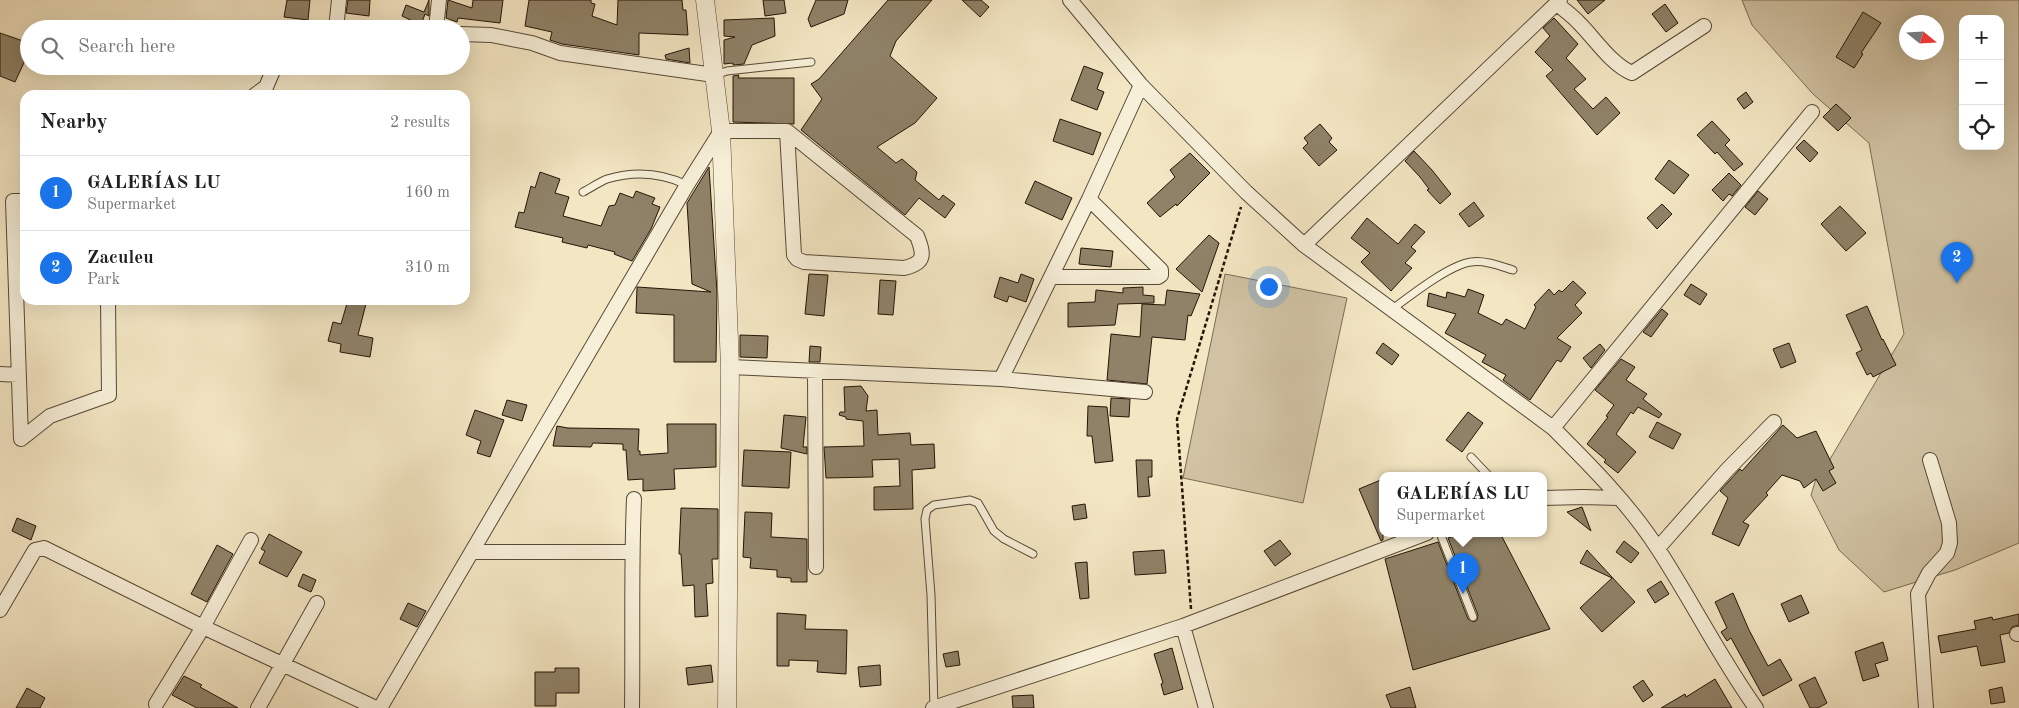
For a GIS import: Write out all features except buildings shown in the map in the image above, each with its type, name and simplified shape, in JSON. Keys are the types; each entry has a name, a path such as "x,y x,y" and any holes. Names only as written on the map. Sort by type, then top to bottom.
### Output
{"street":[{"path":"337,20 339,0"},
{"path":"437,20 439,0"},
{"path":"706,0 721,131 730,367 726,708"},
{"path":"1070,0 1141,85 1246,192 1304,245 1391,311 1553,428 1587,461 1638,520 1658,548 1756,708"},
{"path":"1304,245 1558,2 1604,50 1626,70 1632,72 1704,26"},
{"path":"470,34 491,35 532,43 560,53 714,75"},
{"path":"262,90 266,87 271,75"},
{"path":"1001,379 1089,200 1141,85"},
{"path":"1553,428 1812,112"},
{"path":"721,131 787,132 917,236 923,250 920,261 915,265 904,268 804,262 797,259 794,255 787,132"},
{"path":"380,708 687,184 721,131"},
{"path":"1051,277 1125,278 1158,277 1161,274 1161,270 1089,200"},
{"path":"20,201 13,201 21,439 50,416 109,396 108,305"},
{"path":"730,367 1001,379 1145,392"},
{"path":"816,372 816,567"},
{"path":"0,374 18,375"},
{"path":"1658,548 1774,422"},
{"path":"1926,708 1918,594 1929,573 1947,553 1950,543 1949,523 1930,460"},
{"path":"1547,498 1618,498"},
{"path":"632,708 634,499"},
{"path":"934,708 1187,625 1418,537"},
{"path":"156,704 204,627 251,540"},
{"path":"0,610 35,550 44,548 204,627 376,708"},
{"path":"473,552 632,552"},
{"path":"258,708 317,603"},
{"path":"1187,625 1206,708"}],"lane":[{"path":"714,75 811,62"},
{"path":"583,192 607,179 646,173 670,177 687,184"},
{"path":"1391,311 1449,270 1470,262 1486,262 1514,270"},
{"path":"1471,457 1485,472"},
{"path":"934,708 931,595 925,519 927,510 934,505 970,500 978,503 994,531 1004,539 1033,554"},
{"path":"1442,537 1473,617"}],"path":[{"path":"1187,625 1177,419 1246,192"}],"shaded area":[{"path":"1742,0 2019,0 2019,543 1955,570 1884,592 1839,550 1811,495 1816,479 1820,476 1904,334 1869,143 1813,94 1752,25"},
{"path":"1225,274 1347,298 1303,503 1183,478"}],"place":[{"name":"Zaculeu","path":"1957,283"},
{"name":"GALERÍAS LU","path":"1463,594"}]}
